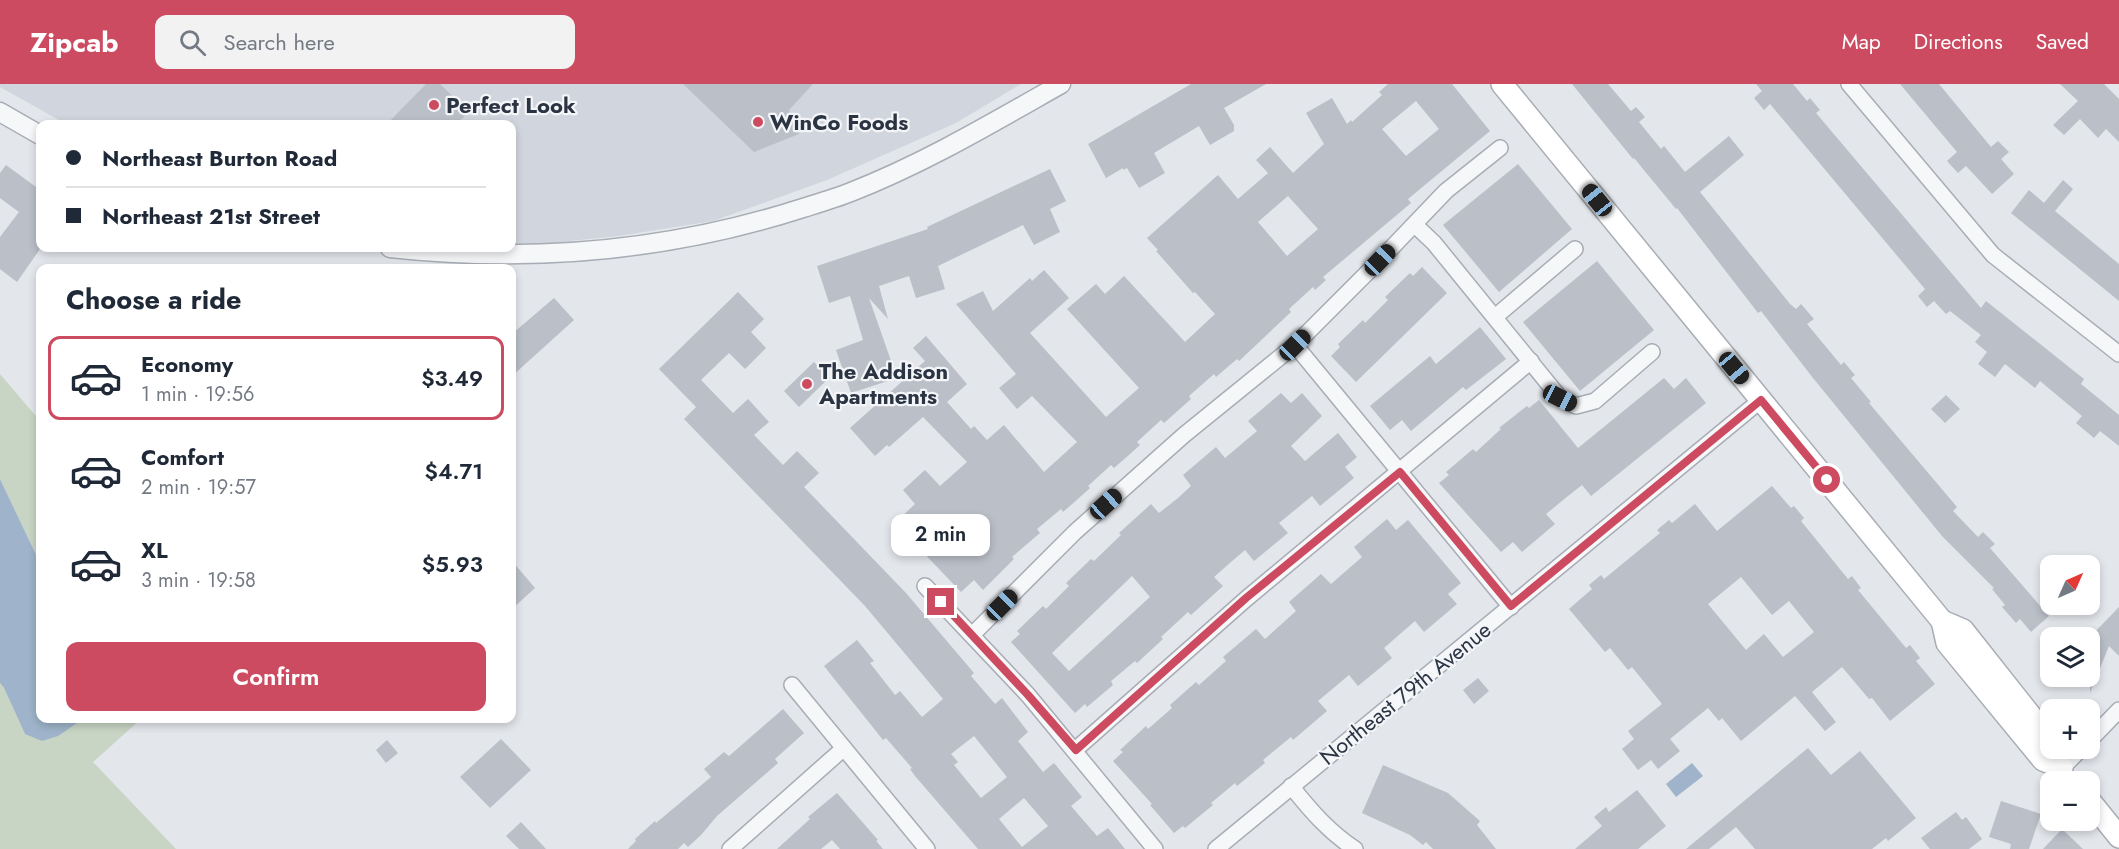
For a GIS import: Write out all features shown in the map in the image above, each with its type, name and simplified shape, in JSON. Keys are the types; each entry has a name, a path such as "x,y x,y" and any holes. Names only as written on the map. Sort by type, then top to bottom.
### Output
{"main road":[{"path":"1502,84 1942,621 1947,643 1954,652 2043,760 2064,766"},
{"path":"1942,621 1963,630 2040,727"},
{"path":"2100,813 2119,837"}],"street":[{"path":"429,252 449,254 565,253 671,241 767,219 850,193 931,157 1061,84"},
{"path":"1850,84 1993,255 2119,354"},
{"path":"0,112 36,133"},
{"path":"972,634 1100,510 1184,435 1295,345 1446,191 1500,147"},
{"path":"1415,225 1434,243 1560,398 1576,406 1595,401 1652,352"},
{"path":"1495,316 1575,249"},
{"path":"1295,345 1511,606"},
{"path":"1076,750 1246,598 1531,362"},
{"name":"Northeast 79th Avenue","path":"1216,849 1761,400"},
{"path":"925,586 1028,695 1076,750 1155,849"},
{"path":"792,685 927,849"},
{"path":"2100,731 2119,711"},
{"path":"730,849 844,748"},
{"path":"1291,786 1316,818 1355,849"}],"shaded area":[{"path":"0,84 1021,84 956,123 827,180 713,221 619,236 540,244 516,244 516,120 59,120 0,87"}],"green space":[{"path":"0,374 36,416 36,555 0,479"},
{"path":"0,683 25,734 68,723 137,723 93,762 176,849 0,849"}],"water":[{"path":"0,479 36,555 36,723 77,723 58,736 42,741 25,734 0,683"},
{"path":"1692,763 1703,776 1676,797 1666,784"}],"building":[{"path":"426,84 440,84 469,112 460,120 391,120"},
{"name":"WinCo Foods","path":"683,84 813,84 789,110 799,134 754,152"},
{"path":"1191,84 1266,84 1224,108 1234,125 1234,131 1210,145 1199,126 1154,153 1165,173 1139,188 1127,168 1106,178 1088,144"},
{"path":"1388,84 1452,84 1490,131 1408,199 1411,203 1323,277 1326,280 1315,290 1313,287 1289,309 1291,312 1239,361 1237,359 1216,377 1214,374 1164,423 1161,420 1137,442 1140,445 1130,454 1114,468 1111,465 1063,512 1061,509 1037,529 1040,533 1012,557 1014,559 983,590 974,580 961,592 895,523 915,504 903,490 925,470 940,486 967,462 923,417 889,447 887,445 875,456 850,428 925,361 913,348 926,336 967,384 947,402 971,429 974,426 987,440 1004,425 1044,472 1077,442 1032,396 1017,409 999,388 1016,374 956,304 983,291 993,311 1030,278 1032,281 1044,270 1069,298 1030,333 1106,417 1139,388 1067,309 1096,284 1105,294 1124,276 1185,342 1215,314 1195,292 1193,293 1147,238 1218,175 1238,199 1268,173 1256,160 1270,147 1293,173 1324,144 1306,113 1332,98 1347,124 1382,95 1379,92","holes":["1416,101 1439,129 1406,156 1382,129","1288,196 1318,229 1287,256 1258,222"]},
{"path":"1572,84 1608,84 1631,111 1636,107 1645,117 1639,122 1661,149 1664,146 1685,172 1729,136 1744,155 1700,192 1790,304 1796,309 1801,304 1814,319 1807,324 1841,365 1844,362 1855,375 1851,378 1871,402 1869,403 1957,507 1953,511 1978,537 1983,532 1995,544 1990,548 2040,606 2040,615 2049,616 2031,632 2020,619 2016,623 2002,607 2005,605 1992,589 1994,588 1942,536 1761,311 1758,313 1677,208 1633,159"},
{"path":"1756,84 1793,84 1807,101 1810,98 1820,110 1816,113 1981,308 1986,301 2084,379 2081,384 2119,415 2119,446 2100,431 2094,438 2076,423 2082,416 2040,381 2035,388 2005,364 1995,377 1978,364 1987,352 1975,342 1981,335 1950,311 1946,314 1934,301 1927,307 1918,296 1925,289 1770,104 1764,110 1754,98 1762,91"},
{"path":"1900,84 1939,84 1991,147 1998,141 2009,152 2001,159 2014,174 1992,194 1966,166 1958,173 1947,161 1957,152"},
{"path":"2060,84 2104,84 2119,99 2119,142 2106,129 2098,138 2080,119 2064,135 2053,125 2078,101"},
{"path":"1518,164 1572,229 1499,292 1443,225"},
{"path":"6,165 36,187 36,252 38,252 17,282 0,269 0,237 19,212 0,198 0,173"},
{"path":"1050,169 1066,201 1050,209 1060,232 1034,245 1023,225 938,266 945,289 916,298 909,276 879,286 888,319 869,298 897,378 851,393 836,350 863,340 850,296 829,303 817,266 928,229 927,227"},
{"path":"2063,180 2073,189 2055,211 2119,264 2119,301 2011,213 2029,190 2044,203"},
{"path":"1597,261 1654,330 1580,391 1523,322"},
{"path":"1422,267 1447,293 1356,382 1331,356 1340,347 1338,344 1363,320 1365,323 1388,300 1385,297 1410,273 1413,276"},
{"path":"738,292 764,319 751,332 766,348 745,369 729,353 701,380 733,413 748,399 769,422 754,435 783,465 797,451 819,473 804,487 906,593 974,673 971,676 995,704 1002,698 1028,732 1018,741 1043,772 1054,763 1082,797 1071,806 1097,836 1108,828 1125,849 978,849 915,776 910,769 912,768 886,738 883,740 824,666 857,640 874,661 870,663 895,695 900,691 922,717 943,699 865,606 684,419 696,407 659,369","holes":["974,736 1007,777 981,798 954,765 958,762 951,754","1024,798 1048,826 1022,847 999,819"]},
{"path":"554,298 574,320 516,372 516,331"},
{"path":"1480,327 1506,359 1466,390 1463,387 1411,431 1402,420 1390,430 1370,406 1430,356 1436,364"},
{"name":"The Addison Apartments","path":"814,362 829,378 799,407 784,391"},
{"path":"1664,378 1674,389 1686,378 1706,403 1591,496 1582,485 1568,496 1546,514 1555,524 1522,552 1513,542 1501,552 1439,483 1449,475 1446,472 1473,449 1476,452 1501,429 1499,428 1527,406 1529,408 1539,400 1578,448"},
{"path":"1281,393 1291,403 1302,393 1322,416 1291,446 1305,461 1338,433 1357,457 1345,467 1354,478 1320,506 1312,496 1279,523 1288,533 1254,561 1245,550 1214,577 1223,586 1191,615 1188,612 1137,663 1135,661 1111,681 1113,685 1087,707 1085,704 1075,713 1011,642 1020,634 1017,631 1043,606 1046,609 1069,586 1066,583 1091,559 1094,561 1121,535 1119,533 1151,504 1159,513 1191,486 1183,475 1216,447 1225,458 1257,431 1248,421","holes":["1132,576 1150,597 1069,671 1052,653"]},
{"path":"1946,395 1960,409 1945,423 1931,409"},
{"path":"1772,486 1791,508 1794,506 1804,518 1801,521 1848,579 1852,576 1861,588 1858,590 1906,648 1910,645 1920,658 1916,661 1935,684 1890,721 1872,698 1869,699 1842,667 1812,692 1836,722 1825,731 1795,696 1741,741 1722,718 1719,721 1708,708 1670,739 1680,751 1658,769 1651,760 1638,770 1622,749 1634,739 1628,731 1662,704 1632,667 1628,670 1610,648 1605,652 1569,609 1592,589 1589,585 1601,575 1604,579 1660,533 1657,530 1669,520 1672,523 1695,504 1717,531","holes":["1741,577 1772,615 1789,601 1814,632 1783,657 1764,634 1746,650 1708,604"]},
{"path":"1387,519 1396,530 1408,520 1461,583 1448,594 1457,604 1424,632 1415,621 1384,648 1392,658 1358,686 1349,675 1318,701 1327,711 1293,740 1291,737 1263,760 1265,763 1237,786 1235,783 1185,828 1183,826 1174,833 1150,805 1152,804 1113,761 1123,752 1120,750 1146,726 1148,729 1172,708 1170,705 1196,682 1199,685 1226,661 1223,657 1256,629 1265,639 1296,611 1289,602 1321,574 1331,584 1362,557 1354,547"},
{"path":"516,566 535,588 516,605"},
{"path":"2119,607 2119,656 2109,646 2100,668 2100,627"},
{"path":"1478,678 1489,691 1474,704 1463,690"},
{"path":"783,709 804,733 775,759 778,763 717,816 688,847 684,843 678,849 628,849 636,841 635,839 655,821 656,823 711,777 704,769 724,752 729,756"},
{"path":"501,739 531,770 490,808 460,777"},
{"path":"387,740 398,753 386,763 376,750"},
{"path":"1808,748 1831,775 1860,751 1916,818 1888,841 1886,838 1872,849 1755,849 1736,827 1709,849 1686,849"},
{"path":"1383,765 1448,793 1480,821 1477,825 1496,849 1433,849 1426,842 1423,845 1410,835 1362,813"},
{"path":"1637,790 1666,826 1638,849 1575,849 1602,826 1594,817 1606,807 1609,812"},
{"path":"837,793 878,840 876,841 883,849 840,849 832,840 821,849 777,849 810,819 808,817"},
{"path":"2001,801 2040,814 2029,849 2010,849 2011,844 1989,837"},
{"path":"1956,812 1962,820 1966,817 1982,839 1969,849 1930,849 1921,838"},
{"path":"521,822 546,849 519,849 506,836"},
{"path":"2060,831 2064,831 2083,849 2043,849"}],"place":[{"name":"Perfect Look","path":"434,105"},
{"name":"WinCo Foods","path":"758,122"},
{"name":"The Addison Apartments","path":"807,384"}],"route":[{"path":"941,602 1076,750 1246,598 1400,472 1511,606 1761,400 1827,480"}]}
